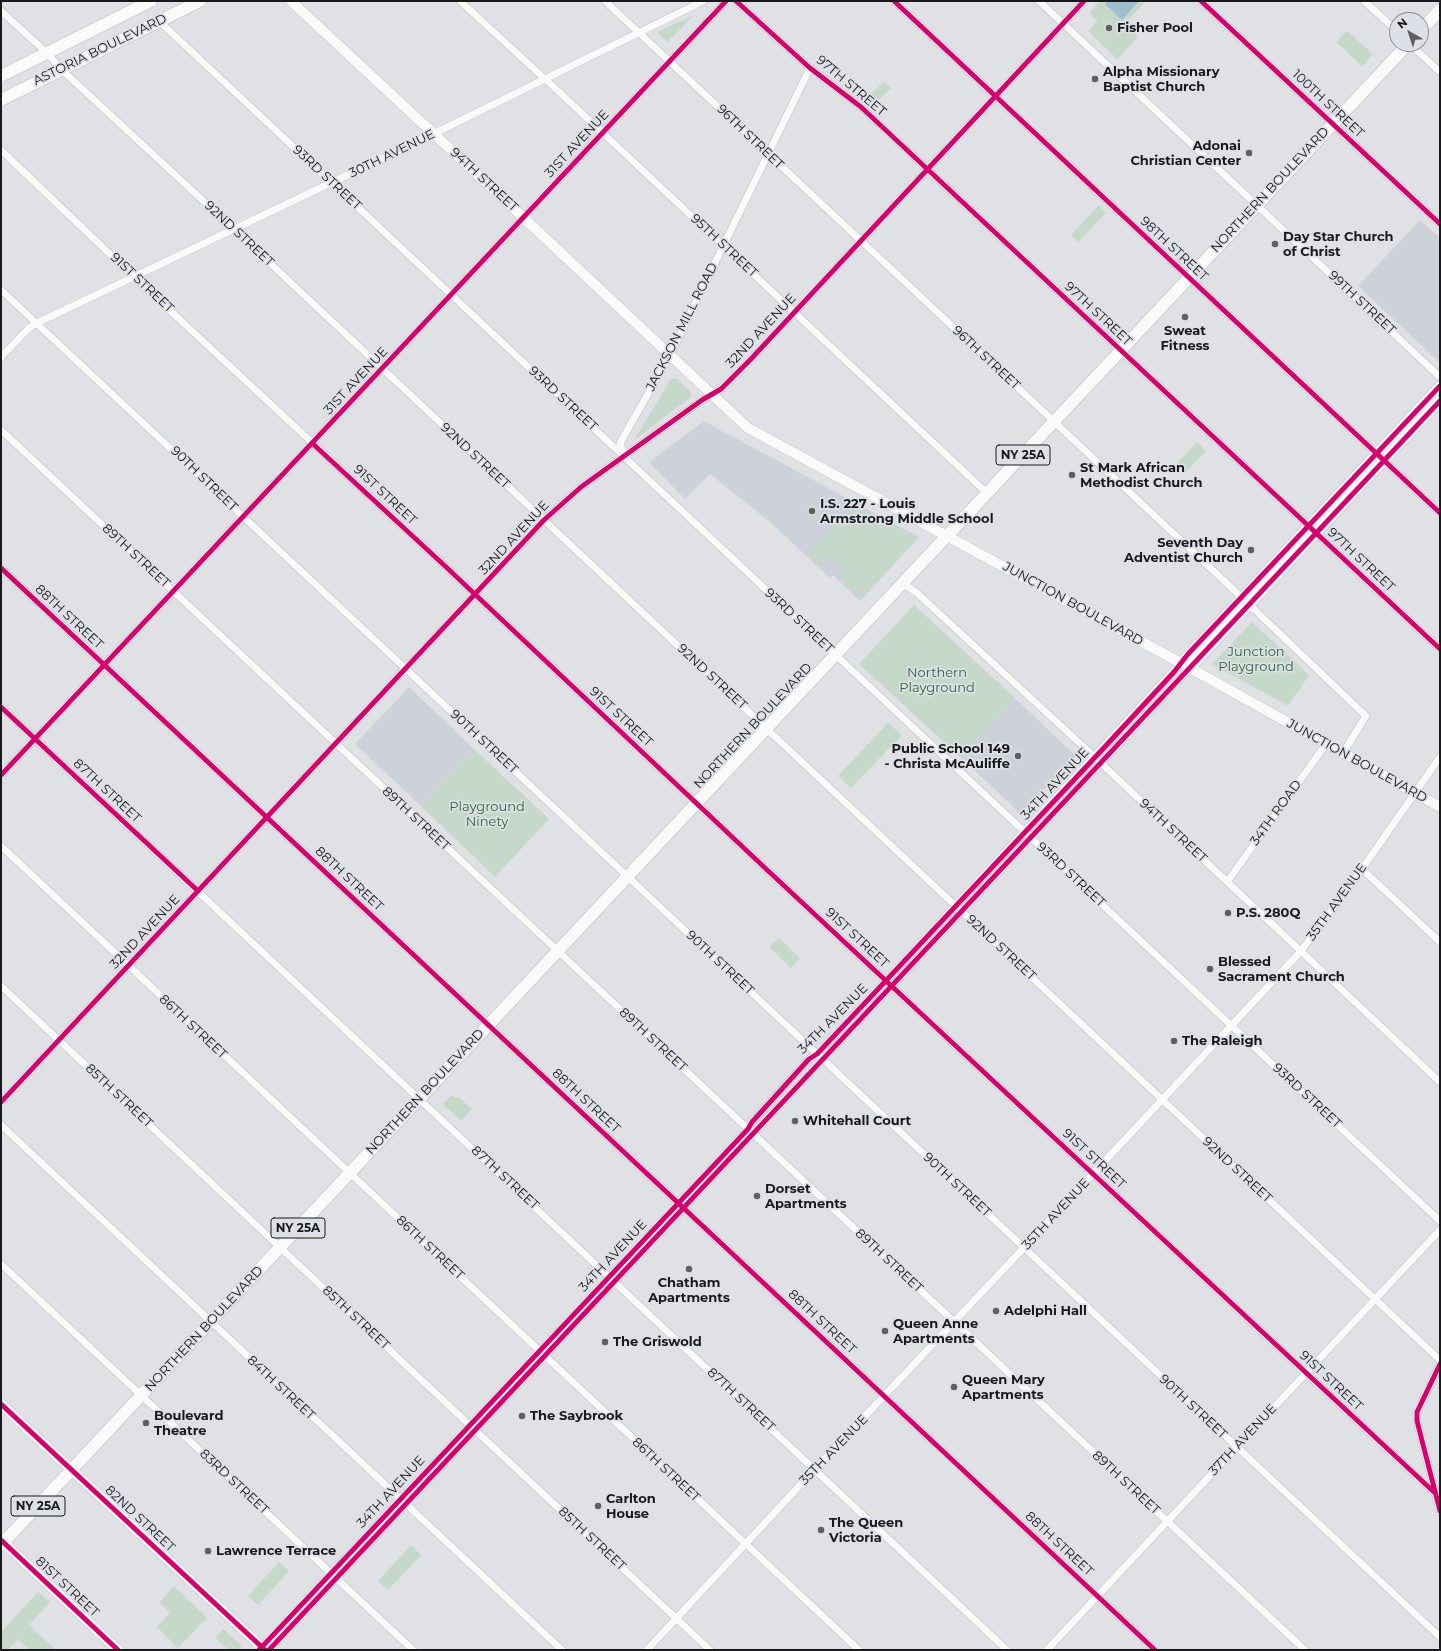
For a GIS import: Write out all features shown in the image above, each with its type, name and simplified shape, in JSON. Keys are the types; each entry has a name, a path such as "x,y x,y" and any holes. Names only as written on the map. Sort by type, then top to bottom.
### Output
{"main road":[{"name":"ASTORIA BOULEVARD","path":"1,100 200,1"},
{"name":"94TH STREET","path":"290,1 524,217 712,394"},
{"name":"ASTORIA BOULEVARD","path":"1,76 145,2"},
{"path":"1429,22 1440,10"},
{"name":"NORTHERN BOULEVARD","path":"2,1543 142,1396 627,876 1401,52"},
{"name":"34TH AVENUE","path":"1185,666 1380,457 1440,386"},
{"name":"JUNCTION BOULEVARD","path":"712,394 748,428 947,535 1440,807"},
{"name":"34TH AVENUE","path":"1380,457 1440,401"},
{"name":"82ND STREET","path":"1,1404 264,1649"},
{"name":"81ST STREET","path":"2,1543 118,1650"}],"street":[{"name":"95TH STREET","path":"460,1 987,493"},
{"name":"96TH STREET","path":"605,1 1053,422 1246,601 1366,716 1343,753"},
{"name":"30TH AVENUE","path":"1,357 29,328 37,323 546,80 703,1"},
{"name":"31ST AVENUE","path":"1,775 726,1"},
{"name":"97TH STREET","path":"736,1 810,68 861,107 1440,649"},
{"name":"98TH STREET","path":"894,1 1440,513"},
{"name":"99TH STREET","path":"1039,1 1440,377"},
{"name":"32ND AVENUE","path":"1,1102 544,520 575,492 721,389 750,360 1084,1"},
{"name":"100TH STREET","path":"1202,1 1440,224"},
{"path":"1364,1 1389,24"},
{"name":"92ND STREET","path":"1,11 46,52 62,70 1440,1360"},
{"name":"93RD STREET","path":"159,21 1440,1221"},
{"path":"1418,52 1440,72"},
{"name":"JACKSON MILL ROAD","path":"625,457 620,442 670,355 769,155 810,68"},
{"name":"91ST STREET","path":"1,150 134,277 1438,1496"},
{"name":"90TH STREET","path":"1,290 1440,1637"},
{"name":"89TH STREET","path":"1,430 1305,1650"},
{"name":"88TH STREET","path":"1,568 1156,1650"},
{"name":"94TH STREET","path":"902,583 917,593 1098,760 1440,1082"},
{"name":"34TH AVENUE","path":"542,1353 615,1282 681,1205 1185,666"},
{"name":"87TH STREET","path":"1,707 1008,1650"},
{"name":"34TH ROAD","path":"1227,882 1326,744"},
{"name":"35TH AVENUE","path":"647,1650 1301,952 1362,869 1440,757"},
{"name":"86TH STREET","path":"1,846 859,1650"},
{"path":"1362,869 1440,942"},
{"name":"85TH STREET","path":"1,986 710,1650"},
{"name":"84TH STREET","path":"1,1125 562,1650"},
{"name":"34TH AVENUE","path":"264,1649 331,1573 403,1501 542,1353 609,1276 681,1205"},
{"name":"37TH AVENUE","path":"1046,1650 1440,1230"},
{"name":"83RD STREET","path":"1,1264 413,1650"},
{"path":"1440,1364 1417,1412 1418,1430 1438,1496 1440,1511"},
{"name":"34TH AVENUE","path":"264,1649 337,1578 403,1501"}],"shaded area":[{"path":"1420,220 1440,238 1439,362 1358,286"},
{"name":"I.S. 227 - Louis Armstrong Middle School","path":"704,421 919,537 860,601 833,575 830,578 770,522 710,474 685,499 649,462"},
{"path":"409,687 474,749 421,806 355,744"},
{"name":"Public School 149 - Christa McAuliffe","path":"1015,698 1076,756 1021,814 960,757"}],"green space":[{"name":"Fisher Pool","path":"1100,1 1146,1 1124,24 1138,37 1117,59 1088,31 1097,21 1089,13"},
{"path":"694,15 667,42 657,32"},
{"path":"1347,31 1373,54 1362,66 1336,42"},
{"path":"884,82 891,88 876,103 869,96"},
{"path":"1099,205 1106,213 1078,242 1071,235"},
{"path":"671,379 677,379 691,392 691,397 634,440"},
{"path":"1197,442 1206,451 1183,475 1174,467"},
{"path":"856,505 918,538 865,595 863,586 859,580 844,571 831,557 816,563 807,554 843,517 846,519 849,516 848,513"},
{"path":"844,572 858,581 862,587 861,598 839,578"},
{"name":"Northern Playground","path":"914,605 1015,698 960,757 859,664"},
{"name":"Junction Playground","path":"1252,622 1309,675 1288,706 1212,664"},
{"path":"888,723 902,735 851,788 838,776"},
{"name":"Playground Ninety","path":"474,749 549,819 495,877 421,806"},
{"path":"779,938 800,958 791,968 769,947"},
{"path":"452,1095 456,1098 458,1097 472,1109 461,1121 443,1104"},
{"path":"411,1545 421,1555 388,1590 378,1581"},
{"path":"279,1562 289,1571 258,1605 248,1596"},
{"path":"174,1586 207,1618 178,1648 157,1627 170,1613 160,1602"},
{"path":"38,1592 50,1602 29,1625 56,1650 29,1650 18,1639 8,1650 1,1650 1,1632"},
{"path":"223,1629 242,1646 239,1650 229,1650 215,1638"}],"water":[{"path":"1108,1 1139,1 1122,20 1105,4"}],"cycle path":[{"path":"1,775 726,1"},
{"path":"736,1 810,68 861,107 1440,649"},
{"path":"894,1 1440,513"},
{"path":"1,1102 544,520 581,487 702,400 721,389 750,360 1084,1"},
{"path":"1201,1 1440,224"},
{"path":"259,1650 748,1129 752,1122 809,1059 817,1054 880,987 1174,672 1188,654 1440,386"},
{"path":"269,1650 1440,401"},
{"path":"312,443 1435,1493"},
{"path":"1,568 1155,1650"},
{"path":"1,707 198,891"},
{"path":"1440,1364 1417,1412 1417,1421 1440,1511"},
{"path":"1,1404 265,1650"},
{"path":"1,1540 118,1650"}],"place":[{"name":"Fisher Pool","path":"1109,28"},
{"name":"Alpha Missionary Baptist Church","path":"1095,79"},
{"name":"Adonai Christian Center","path":"1249,153"},
{"name":"Day Star Church of Christ","path":"1275,244"},
{"name":"Sweat Fitness","path":"1185,317"},
{"name":"St Mark African Methodist Church","path":"1072,475"},
{"name":"I.S. 227 - Louis Armstrong Middle School","path":"812,511"},
{"name":"Seventh Day Adventist Church","path":"1251,550"},
{"name":"Public School 149 - Christa McAuliffe","path":"1018,756"},
{"name":"P.S. 280Q","path":"1228,913"},
{"name":"Blessed Sacrament Church","path":"1210,969"},
{"name":"The Raleigh","path":"1174,1041"},
{"name":"Whitehall Court","path":"795,1121"},
{"name":"Dorset Apartments","path":"757,1196"},
{"name":"Chatham Apartments","path":"689,1269"},
{"name":"Adelphi Hall","path":"996,1311"},
{"name":"Queen Anne Apartments","path":"885,1331"},
{"name":"The Griswold","path":"605,1342"},
{"name":"Queen Mary Apartments","path":"954,1387"},
{"name":"The Saybrook","path":"522,1416"},
{"name":"Boulevard Theatre","path":"146,1423"},
{"name":"Carlton House","path":"598,1506"},
{"name":"The Queen Victoria","path":"821,1530"},
{"name":"Lawrence Terrace","path":"208,1551"}]}
